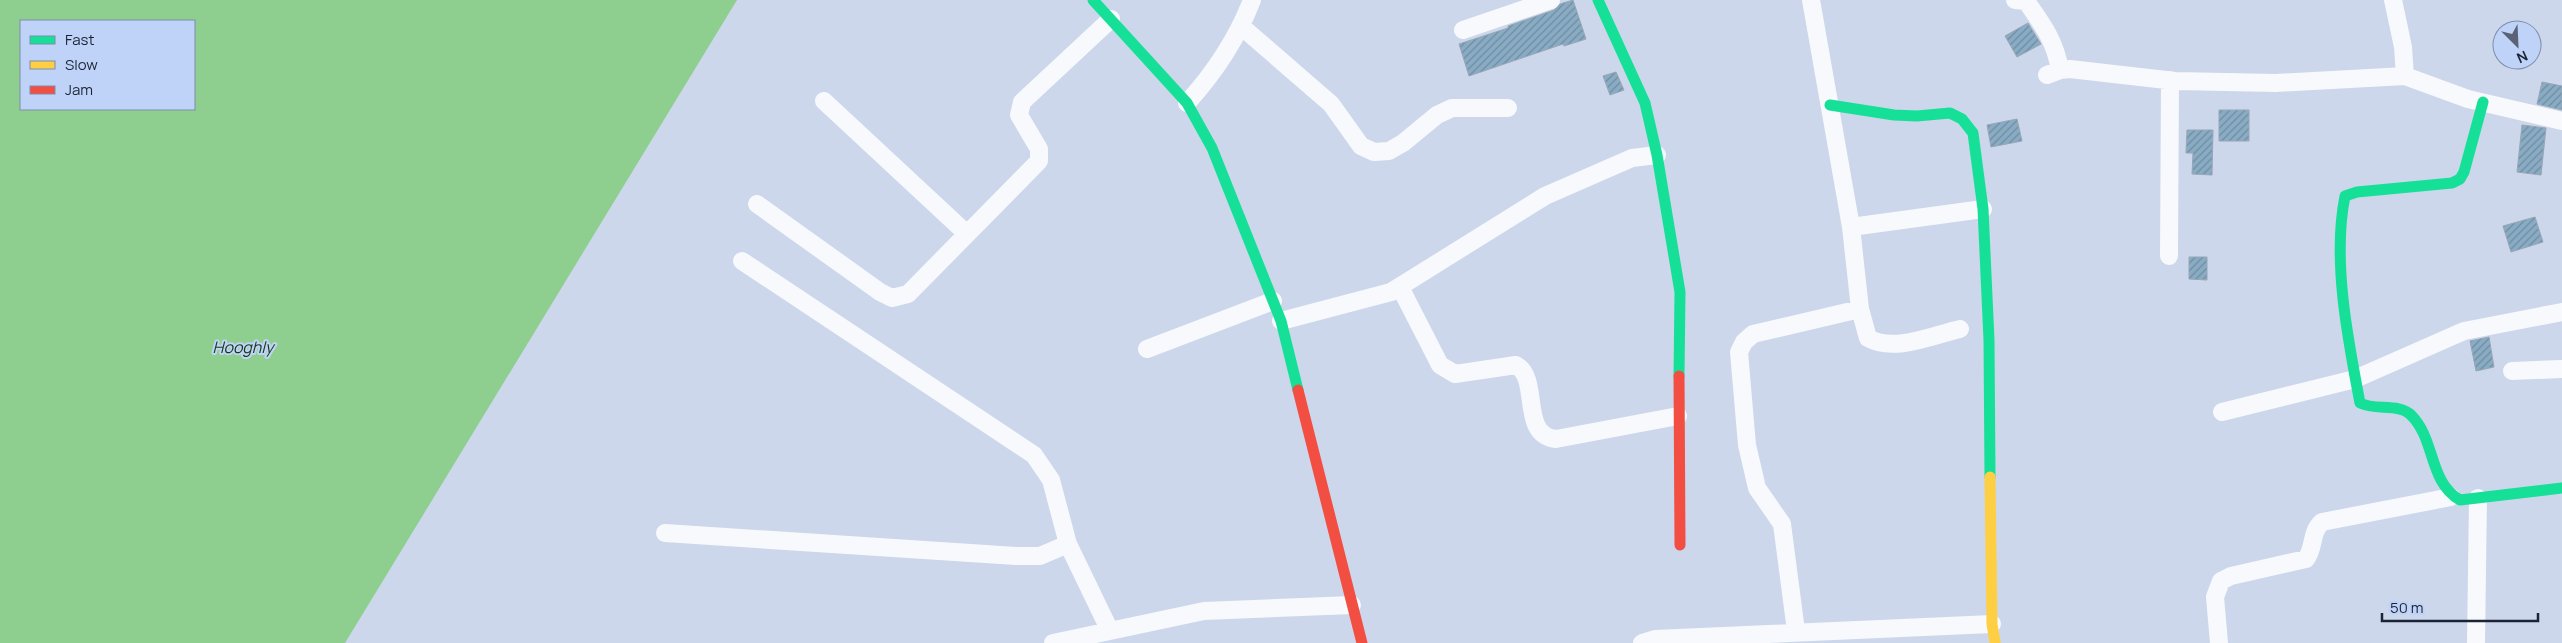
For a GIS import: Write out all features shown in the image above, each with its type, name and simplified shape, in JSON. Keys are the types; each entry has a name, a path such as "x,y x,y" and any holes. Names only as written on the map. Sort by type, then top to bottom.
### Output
{"street":[{"path":"1093,0 1187,103 1212,148 1281,321 1362,643"},
{"path":"1187,103 1210,77 1242,27 1252,0"},
{"path":"1463,30 1551,0"},
{"path":"1811,0 1852,227 1860,309 1868,338 1882,344 1896,344 1960,329"},
{"path":"2015,0 2026,1 2057,50 2053,72 2170,80 2276,83 2405,76 2483,102 2562,122"},
{"path":"2393,0 2403,47 2405,76"},
{"path":"1602,1 1645,103 1657,155 1680,292 1678,416 1680,545"},
{"path":"757,204 880,292 892,298 908,294 1039,161 1040,149 1019,115 1022,102 1111,20"},
{"path":"1242,27 1331,104 1361,146 1374,152 1388,151 1403,143 1437,115 1452,108 1508,108"},
{"path":"2169,256 2170,80"},
{"path":"824,101 967,234"},
{"path":"2451,497 2441,484 2429,448 2412,416 2405,411 2366,407 2360,403 2355,379 2342,252 2342,204 2344,196 2357,192 2452,183 2460,179 2464,172 2483,102"},
{"path":"1830,105 1902,115 1950,113 1962,119 1973,133 1983,210 1989,340 1992,624 1995,643"},
{"path":"1281,321 1391,292 1545,196 1632,158 1657,155"},
{"path":"1852,227 1983,210"},
{"path":"742,261 1034,456 1051,480 1068,544 1110,631"},
{"path":"1400,286 1440,365 1448,371 1455,374 1516,365 1524,371 1536,425 1540,434 1546,438 1556,439 1678,416"},
{"path":"1147,349 1273,301"},
{"path":"1796,631 1782,524 1758,488 1747,445 1739,352 1744,342 1753,334 1860,309"},
{"path":"2222,412 2355,379 2464,331 2562,312"},
{"path":"2512,370 2562,369"},
{"path":"2219,643 2215,597 2221,581 2231,576 2306,559 2310,553 2313,534 2322,522 2451,497 2460,500 2562,488"},
{"path":"2476,643 2478,498"},
{"path":"665,533 1016,556 1040,556 1068,544"},
{"path":"1053,643 1204,611 1352,605"},
{"path":"1642,643 1655,638 1992,624"}],"water":[{"name":"Hooghly","path":"0,0 737,0 345,643 0,643"}],"building":[{"path":"1573,0 1586,39 1564,46 1563,44 1469,76 1459,44 1508,28 1508,26 1554,10 1560,4"},
{"path":"2028,23 2041,44 2017,57 2005,36"},
{"path":"1616,72 1624,90 1610,95 1603,76"},
{"path":"2542,82 2562,86 2562,110 2537,104"},
{"path":"2219,110 2249,110 2249,141 2219,141"},
{"path":"2017,119 2022,141 1991,147 1987,125"},
{"path":"2522,125 2546,128 2541,175 2517,172"},
{"path":"2187,130 2213,130 2212,175 2192,174 2193,153 2186,153"},
{"path":"2535,217 2543,242 2511,252 2503,226"},
{"path":"2189,257 2207,257 2207,280 2189,279"},
{"path":"2489,337 2494,367 2476,371 2470,341"}],"traffic: fast":[{"path":"1093,0 1187,103 1212,148 1281,321 1298,390"},
{"path":"1598,0 1645,103 1657,155 1680,292 1679,376"},
{"path":"2483,102 2464,172 2460,179 2452,183 2357,192 2345,196 2341,221 2341,273 2343,300 2360,403 2373,407 2400,409 2411,415 2425,436 2442,482 2460,500 2562,488"},
{"path":"1830,105 1894,115 1917,116 1950,113 1962,119 1973,133 1983,209 1989,340 1990,477"}],"traffic: slow":[{"path":"1990,477 1992,624 1995,643"}],"traffic: jam":[{"path":"1679,376 1680,545"},
{"path":"1298,390 1362,643"}]}
